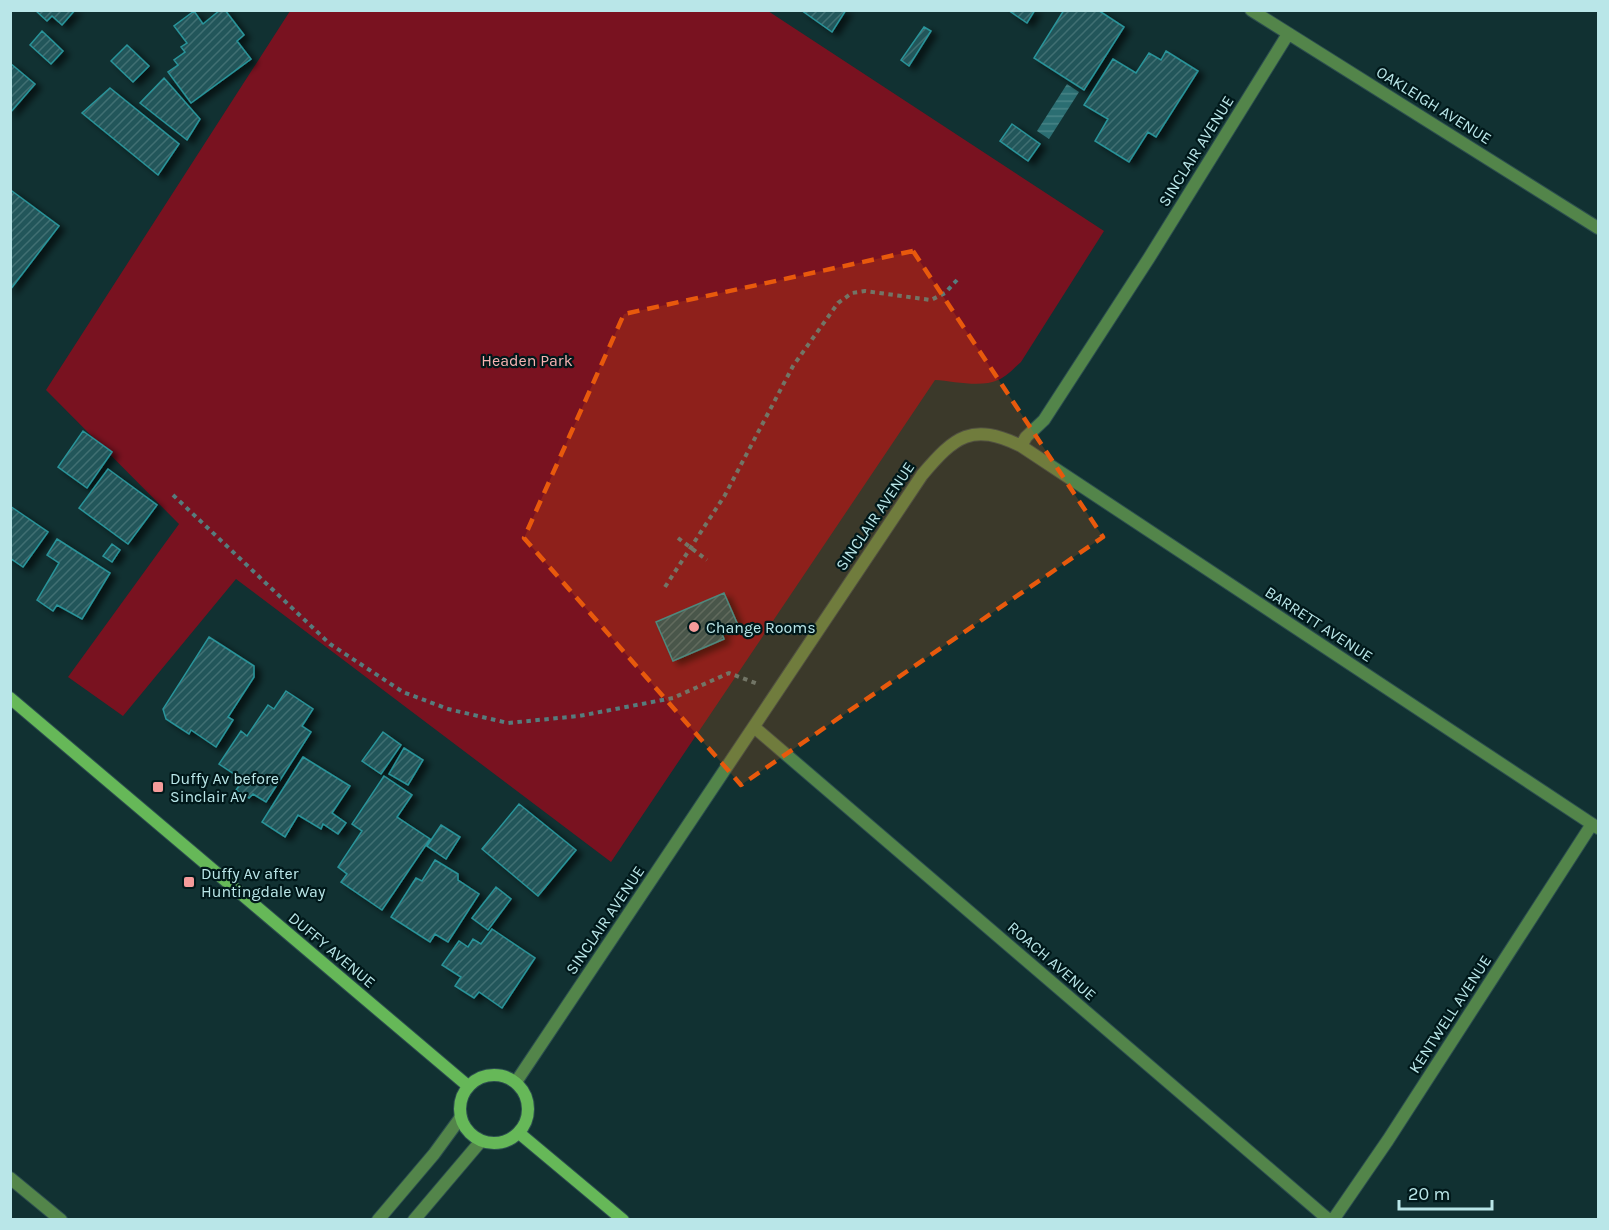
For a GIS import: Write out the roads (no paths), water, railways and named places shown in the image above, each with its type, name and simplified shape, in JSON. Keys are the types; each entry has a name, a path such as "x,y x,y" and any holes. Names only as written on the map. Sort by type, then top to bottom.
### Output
{"main road":[{"name":"DUFFY AVENUE","path":"10,698 468,1086"},
{"path":"485,1075 506,1076 516,1082 524,1090 529,1112 519,1133 502,1142 482,1141 472,1136 460,1117 462,1096 468,1086 485,1075"},
{"path":"519,1133 623,1220"}],"street":[{"name":"OAKLEIGH AVENUE","path":"1251,10 1599,228"},
{"name":"SINCLAIR AVENUE","path":"516,1082 909,494 940,453 957,440 980,434 996,434 1021,446 1026,437 1044,420 1288,34"},
{"name":"BARRETT AVENUE","path":"1021,446 1595,826"},
{"name":"ROACH AVENUE","path":"754,727 1331,1220"},
{"name":"KENTWELL AVENUE","path":"1331,1220 1388,1140 1595,826"},
{"path":"378,1220 434,1154 460,1117"},
{"path":"414,1220 482,1141"},
{"path":"10,1178 61,1220"}],"water":[{"path":"1067,84 1079,92 1049,139 1037,131"}],"place":[{"name":"Change Rooms","path":"694,627"},
{"name":"Duffy Av before Sinclair Av","path":"158,787"},
{"name":"Duffy Av after Huntingdale Way","path":"189,882"}],"park label":[{"name":"Headen Park","path":"527,360"}]}
